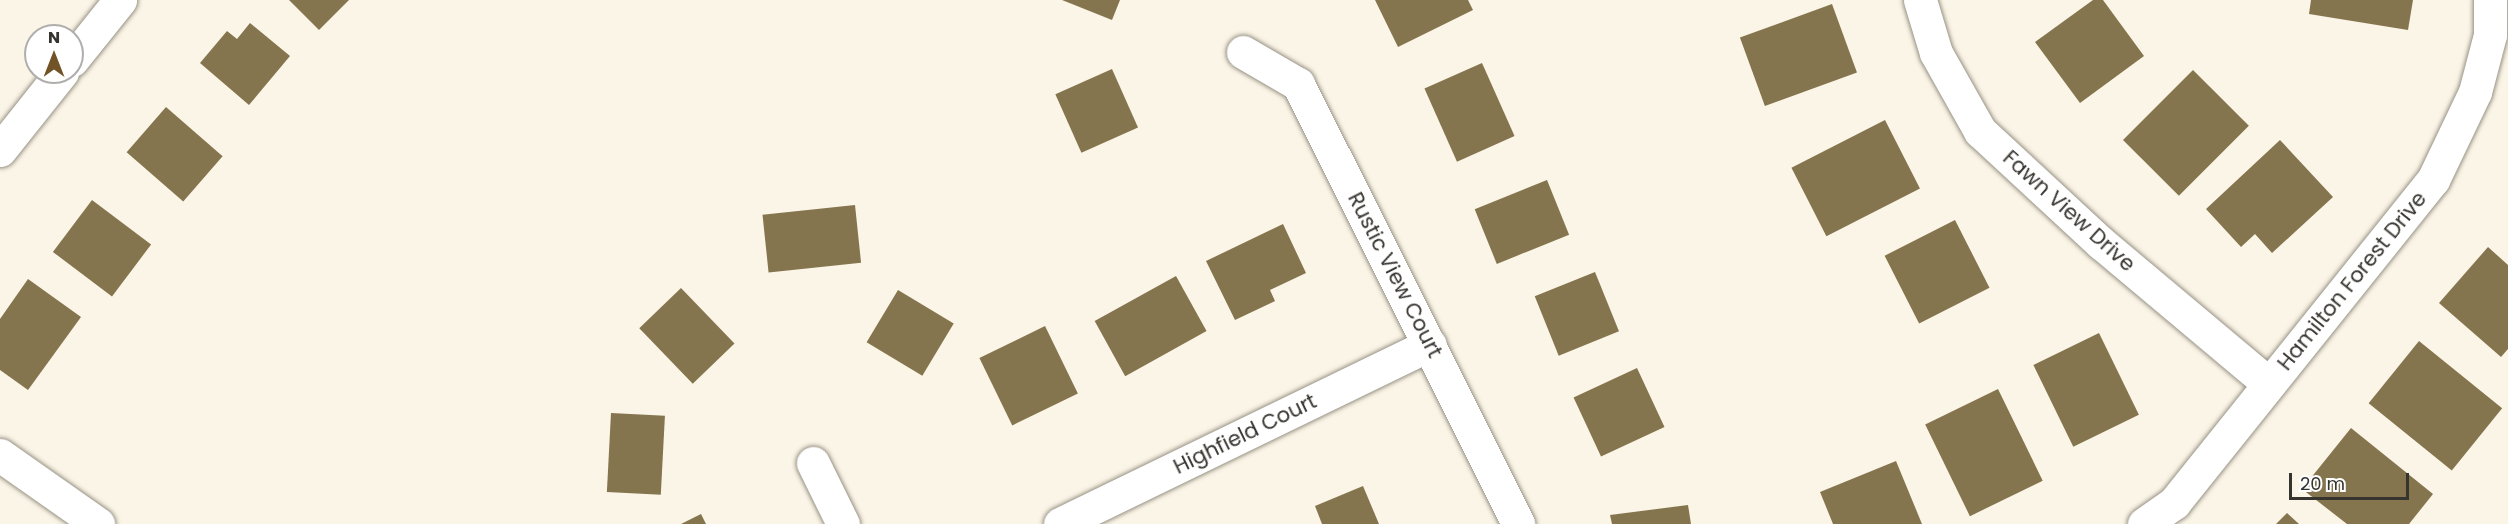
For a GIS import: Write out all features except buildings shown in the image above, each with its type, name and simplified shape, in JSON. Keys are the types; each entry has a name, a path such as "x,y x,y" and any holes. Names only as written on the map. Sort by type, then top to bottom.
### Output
{"street":[{"path":"84,45 120,0"},
{"name":"Fawn View Drive","path":"1920,0 1936,53 1980,131 2101,243 2270,384"},
{"name":"Hamilton Forest Drive","path":"2144,524 2174,503 2433,180 2475,92 2490,35 2490,0"},
{"name":"Rustic View Court","path":"1243,52 1298,84 1518,524"},
{"path":"0,150 52,84"},
{"name":"Highfield Court","path":"1060,524 1430,345"},
{"path":"0,455 98,524"},
{"path":"813,463 843,524"}]}
